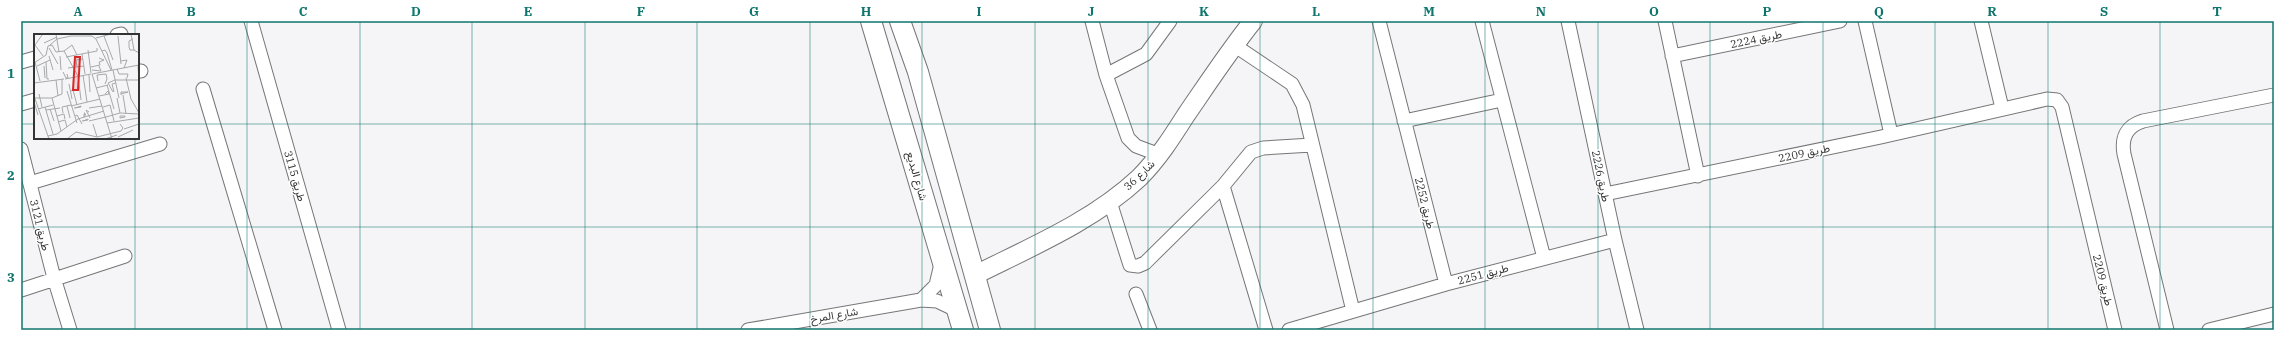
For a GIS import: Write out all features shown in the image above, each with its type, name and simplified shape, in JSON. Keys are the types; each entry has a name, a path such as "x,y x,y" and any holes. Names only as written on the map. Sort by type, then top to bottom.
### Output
{"main road":[{"name":"شارع البديع","path":"871,21 960,321"},
{"path":"900,21 918,72 990,330"}],"street":[{"name":"طريق 3115","path":"251,21 339,330"},
{"path":"1092,21 1106,75 1128,138 1136,146 1160,154"},
{"path":"1106,75 1146,54 1170,21"},
{"name":"شارع 36","path":"975,275 1045,239 1110,202 1139,177 1160,154 1234,45 1253,21"},
{"name":"طريق 2252","path":"1380,21 1446,284"},
{"path":"1482,21 1544,258"},
{"name":"طريق 2226","path":"1568,21 1615,240 1637,330"},
{"path":"1665,21 1698,176"},
{"name":"طريق 2224","path":"1672,56 1840,21"},
{"path":"1866,21 1891,134"},
{"path":"1981,21 2002,108"},
{"path":"1234,45 1292,84 1303,105 1353,311"},
{"path":"21,62 34,59"},
{"path":"203,89 275,330"},
{"path":"2167,330 2124,154 2123,139 2130,127 2143,121 2274,95"},
{"name":"طريق 2209","path":"1605,194 1698,176 2002,108 2047,99 2057,100 2062,107 2115,330"},
{"path":"21,104 34,100"},
{"path":"1404,121 1502,100"},
{"path":"30,183 160,144"},
{"path":"1110,202 1130,265 1138,266 1145,263 1223,186 1251,152 1263,148 1312,145"},
{"name":"طريق 3121","path":"21,149 54,278 70,330"},
{"path":"1223,186 1266,330"},
{"name":"طريق 2251","path":"1289,330 1446,284 1615,240"},
{"path":"21,290 125,256"},
{"path":"921,300 936,285 941,271 940,256"},
{"path":"1136,294 1150,330"},
{"name":"شارع المرخ","path":"748,330 921,300 944,304 960,321"},
{"path":"2209,330 2274,314"}]}
